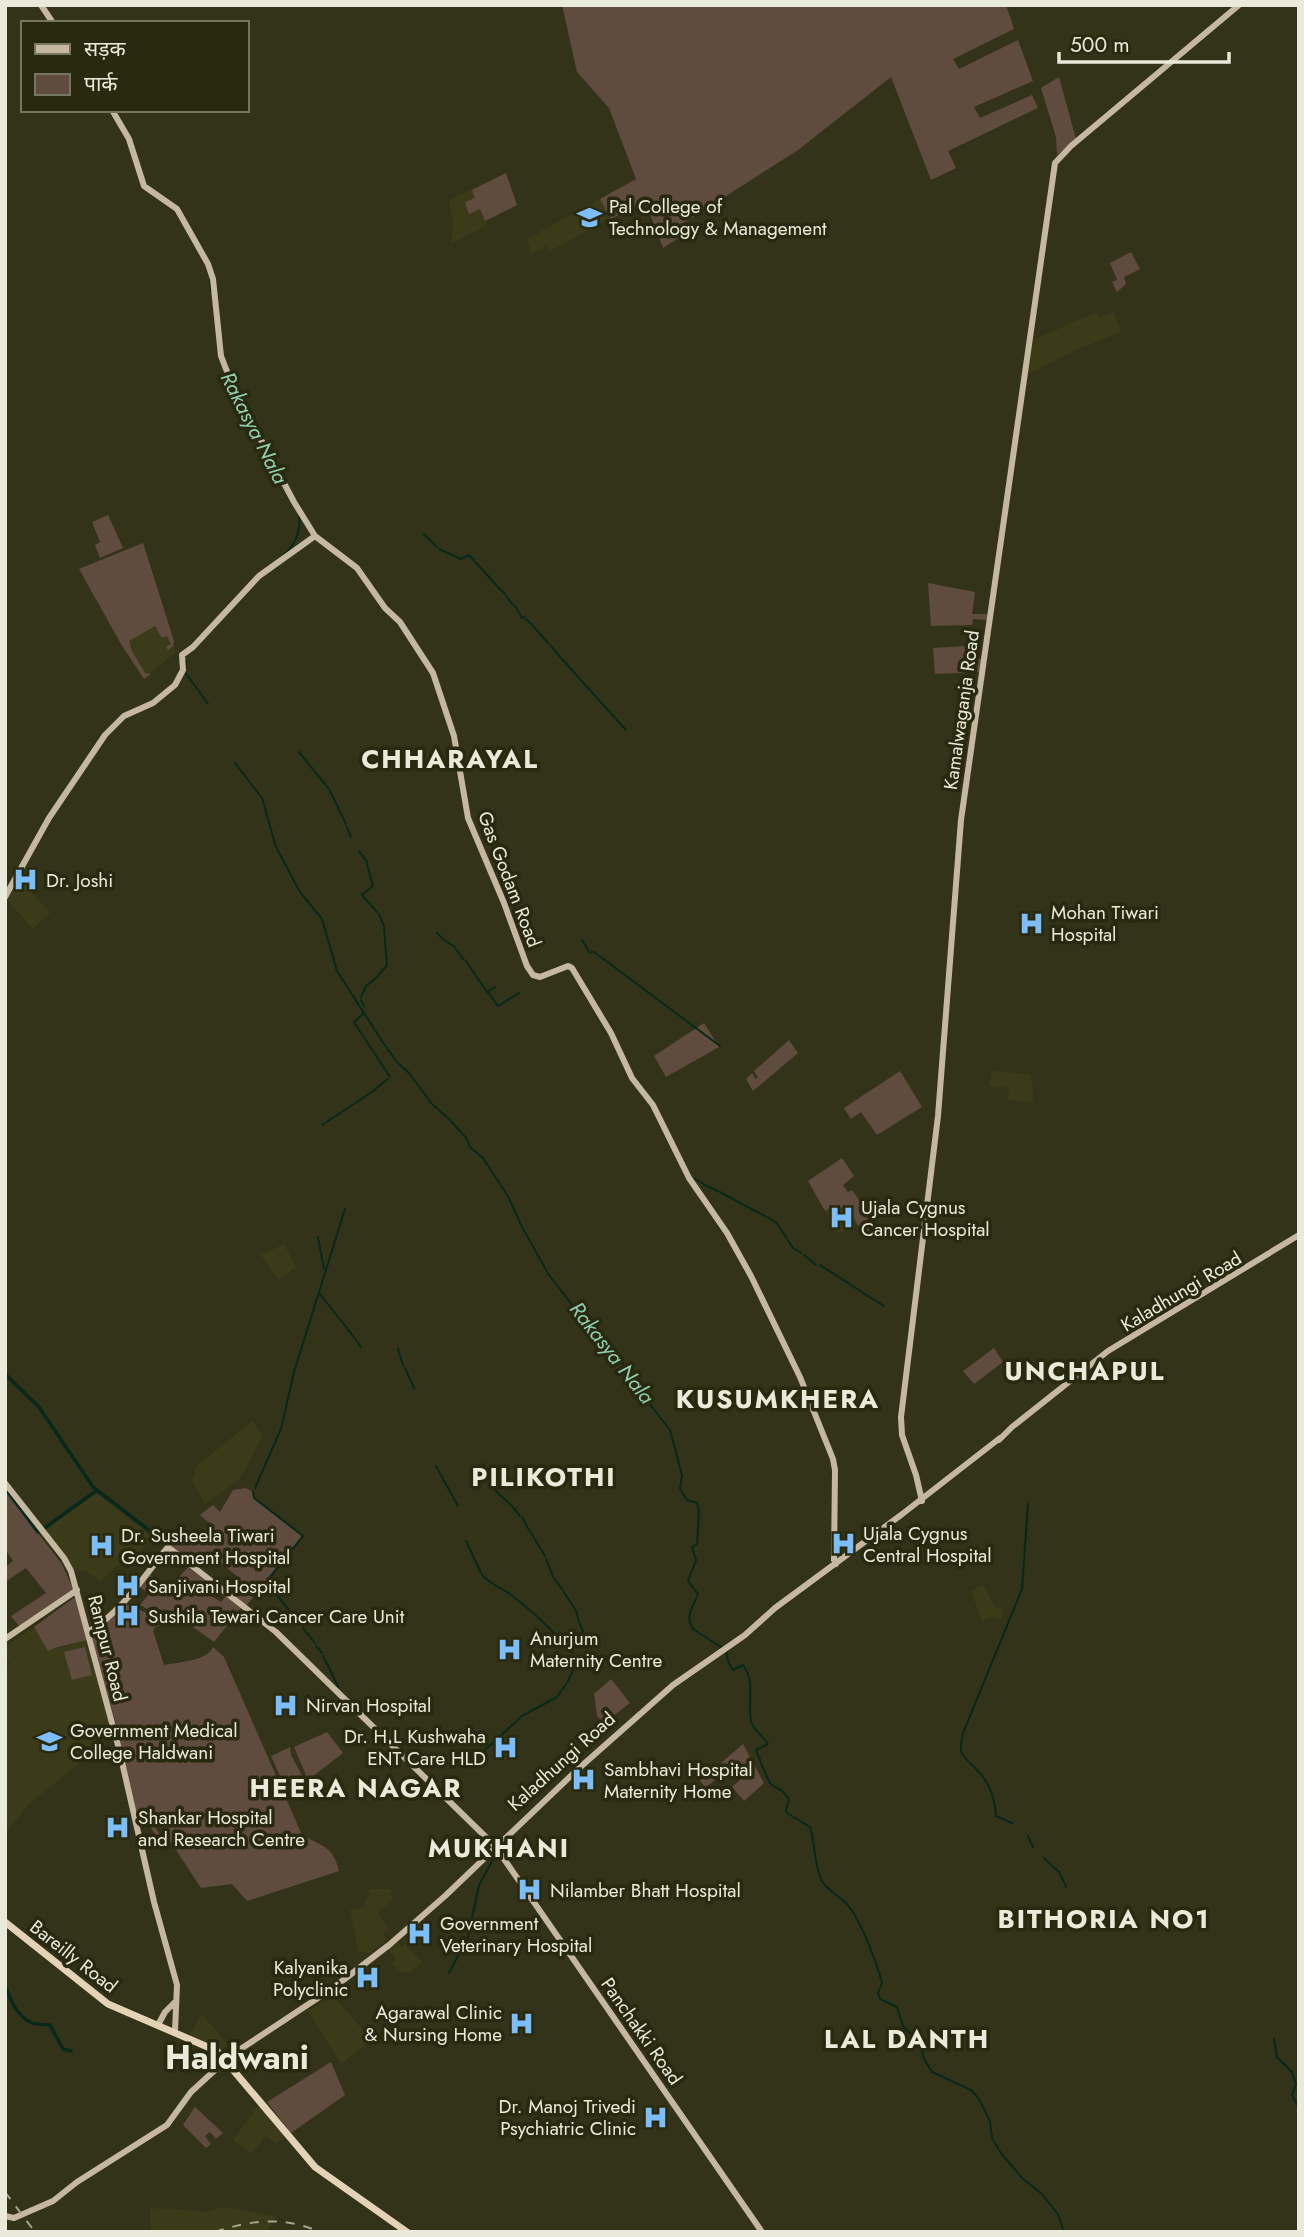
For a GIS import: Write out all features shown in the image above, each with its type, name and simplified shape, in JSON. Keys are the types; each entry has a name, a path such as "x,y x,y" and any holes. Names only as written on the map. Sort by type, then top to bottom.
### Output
{"highway":[{"name":"Bareilly Road","path":"5,1922 104,2001 228,2056 315,2165 358,2195"},
{"path":"358,2195 408,2232"},
{"path":"358,2195 413,2232"}],"main road":[{"path":"41,5 53,21"},
{"name":"Kamalwaganja Road","path":"921,1501 916,1475 902,1435 901,1417 939,1116 961,820 1055,163 1070,146 1239,5"},
{"name":"Gas Godam Road","path":"113,112 129,139 144,186 177,209 208,264 213,279 220,353 233,387 281,478 315,536 357,568 385,608 400,622 433,673 454,736 468,818 528,968 533,975 540,977 572,968 611,1033 632,1078 653,1105 689,1178 727,1233 756,1286 800,1377 833,1459 836,1485 835,1563"},
{"path":"5,897 64,795 111,729 128,713 153,703 175,685 183,670 182,655 259,576 315,536"},
{"name":"Kaladhungi Road","path":"5,2216 14,2218 52,2201 71,2185 167,2125 191,2092 228,2056 345,1977 419,1918 532,1810 675,1681 758,1623 921,1501 1083,1369 1299,1235"},
{"name":"Rampur Road","path":"5,1483 64,1558 90,1628 179,1993 174,2006 174,2030"},
{"name":"Panchakki Road","path":"90,1628 126,1600 168,1547 276,1632 495,1847 762,2232"},
{"path":"5,1640 77,1590"},
{"path":"158,2025 174,2006"}],"shaded area":[{"path":"506,173 517,205 486,221 487,226 451,243 453,223 449,200"},
{"name":"Pal College of Technology & Management","path":"636,179 645,200 550,251 547,246 531,254 527,239"},
{"path":"1096,312 1099,318 1114,312 1121,332 1028,374 1029,363 1032,362 1030,357 1033,340"},
{"path":"143,543 176,652 144,679 79,569"},
{"path":"19,878 50,913 33,929 6,899"},
{"path":"992,1070 1030,1075 1033,1102 1007,1100 1009,1088 989,1086"},
{"name":"Ujala Cygnus Cancer Hospital","path":"845,1205 857,1225 839,1234 825,1211 831,1207"},
{"path":"284,1244 296,1267 278,1280 261,1255"},
{"path":"252,1421 263,1436 239,1480 205,1504 191,1478 195,1476 193,1469"},
{"name":"Dr. Susheela Tiwari Government Hospital","path":"93,1495 99,1495 152,1537 135,1559 129,1555 101,1581 87,1572 73,1569 44,1531"},
{"path":"983,1585 996,1608 1001,1606 1003,1617 997,1619 995,1616 982,1621 971,1591"},
{"name":"Government Medical College Haldwani","path":"34,1627 48,1651 88,1640 111,1727 98,1732 93,1750 84,1760 31,1802 5,1833 5,1668 10,1664 5,1657 5,1647"},
{"path":"370,1889 390,1889 393,1900 377,1913 389,1929 383,1934 387,1940 369,1953 363,1951 359,1954 350,1910 364,1907"},
{"path":"396,1941 402,1947 405,1944 422,1962 410,1973 400,1971 392,1963 396,1959 387,1949"},
{"path":"333,1996 372,2040 341,2064 308,2011"},
{"path":"202,2014 228,2045 223,2049 189,2035"},
{"path":"257,2107 272,2117 287,2136 276,2144 266,2136 251,2154 233,2140"},
{"path":"224,2207 275,2216 266,2232 151,2232 150,2208 203,2213"}],"green space":[{"path":"562,5 1006,5 1014,29 953,59 959,69 1018,40 1033,81 974,107 980,118 1032,95 1038,108 948,151 956,168 931,180 891,77 798,150 684,223 685,234 663,248 645,201 611,219 600,199 636,179 609,108 577,72"},
{"path":"1059,77 1076,139 1057,155 1056,137 1041,88"},
{"path":"506,173 517,205 485,221 480,209 469,214 465,202 475,198 472,190"},
{"path":"1131,252 1140,269 1124,277 1126,284 1117,292 1112,282 1117,280 1110,263"},
{"path":"108,515 123,548 100,558 95,545 100,542 92,522"},
{"path":"143,543 174,641 168,650 166,647 171,644 167,636 162,638 155,626 129,641 145,673 151,674 144,679 79,569"},
{"path":"928,583 975,592 972,614 988,614 987,620 973,619 972,625 931,626"},
{"path":"966,646 967,658 982,659 980,672 935,674 933,648"},
{"path":"704,1023 719,1047 666,1077 654,1056"},
{"path":"789,1040 798,1053 753,1091 746,1079 752,1073 756,1079 758,1077 754,1071"},
{"path":"900,1071 922,1107 877,1135 861,1112 851,1119 844,1108"},
{"path":"842,1158 854,1176 843,1185 848,1192 852,1190 859,1200 865,1200 870,1236 863,1233 845,1205 834,1212 831,1207 825,1211 808,1181"},
{"path":"994,1348 1003,1362 974,1384 963,1371"},
{"path":"246,1488 253,1492 254,1498 303,1536 246,1606 228,1592 239,1578 210,1554 198,1567 171,1546 182,1532 197,1539 211,1522 200,1515 213,1505 220,1512 233,1490"},
{"path":"6,1492 62,1564 73,1589 19,1626 11,1616 46,1593 26,1568 5,1582 5,1567 13,1561 7,1552 5,1553"},
{"path":"188,1567 217,1589 212,1596 221,1602 226,1596 241,1608 214,1642 169,1610 147,1609 140,1605 149,1594 140,1587 151,1575 169,1589"},
{"path":"75,1597 88,1640 48,1651 34,1627"},
{"path":"125,1604 147,1613 168,1614 177,1620 155,1627 153,1631 164,1665 199,1658 213,1647 224,1657 302,1835 330,1852 339,1871 247,1901 232,1884 201,1888 157,1821 153,1824 161,1836 165,1834 158,1839 149,1825 156,1821 151,1812 137,1816 116,1724 91,1634"},
{"path":"85,1647 92,1675 72,1680 64,1652"},
{"path":"611,1679 630,1703 604,1723 597,1716 594,1694"},
{"path":"327,1732 343,1753 308,1780 294,1747"},
{"path":"743,1744 764,1783 744,1801 732,1787 742,1778 730,1766 706,1788 700,1781"},
{"path":"290,1747 291,1755 305,1781 293,1791 290,1783 284,1785 271,1756"},
{"path":"331,2062 345,2095 291,2133 267,2102"},
{"path":"195,2107 223,2133 216,2139 210,2132 205,2136 211,2144 206,2148 183,2125"}],"waterway":[{"name":"Rakasya Nala","path":"210,279 211,291"},
{"name":"Rakasya Nala","path":"283,555 297,537 299,514"},
{"path":"424,534 437,547"},
{"path":"439,549 461,559 469,555 498,587"},
{"path":"499,588 505,594"},
{"path":"506,596 513,605"},
{"path":"515,606 522,618 525,617"},
{"path":"526,619 532,625"},
{"path":"533,626 548,643"},
{"path":"550,645 561,658"},
{"path":"562,659 615,718"},
{"name":"Rakasya Nala","path":"186,661 185,672 208,704"},
{"path":"616,719 626,730"},
{"path":"299,752 328,788"},
{"name":"Rakasya Nala","path":"235,763 262,798 276,847 300,892 322,919 337,971 382,1041 432,1104 483,1158 509,1198 549,1275 621,1361 639,1390 670,1430 682,1475 680,1489 687,1500 697,1503 699,1511 697,1544 692,1547 696,1560 688,1581 698,1594 691,1611 690,1624 693,1629 721,1647"},
{"path":"329,789 346,824"},
{"path":"347,827 351,837"},
{"path":"359,851 367,862"},
{"path":"367,864 373,886 362,895 377,912"},
{"path":"379,914 384,926"},
{"path":"361,997 366,986 387,965 384,928"},
{"path":"437,933 443,939"},
{"path":"444,940 455,947"},
{"path":"582,940 590,953 592,952"},
{"path":"456,949 464,960"},
{"path":"594,952 720,1046"},
{"path":"466,961 487,992 495,987"},
{"path":"488,992 498,1006 519,993"},
{"path":"361,1000 364,1006"},
{"path":"363,1014 354,1022 390,1077"},
{"path":"375,1089 388,1079"},
{"path":"322,1125 375,1090"},
{"path":"695,1179 707,1186"},
{"path":"709,1187 718,1191"},
{"path":"720,1192 742,1204"},
{"path":"744,1205 755,1211"},
{"path":"255,1488 281,1429 294,1372 345,1209"},
{"path":"756,1211 774,1221"},
{"path":"776,1222 786,1237"},
{"path":"318,1237 324,1269"},
{"path":"787,1239 793,1248"},
{"path":"795,1249 801,1253"},
{"path":"804,1255 816,1265"},
{"path":"820,1265 862,1292"},
{"path":"863,1293 884,1306"},
{"path":"320,1294 346,1327"},
{"path":"347,1328 361,1347"},
{"path":"398,1349 403,1365"},
{"path":"405,1368 414,1388"},
{"path":"5,1374 39,1407 93,1487 167,1544"},
{"path":"483,1464 486,1471"},
{"path":"436,1466 458,1506"},
{"path":"487,1472 499,1494"},
{"path":"5,1488 38,1532"},
{"path":"43,1529 96,1491"},
{"path":"253,1492 254,1498 303,1536 266,1582"},
{"path":"500,1495 510,1504"},
{"path":"1012,1823 996,1816 988,1785 963,1756 961,1747 963,1733 1022,1589 1028,1504"},
{"path":"511,1505 520,1516"},
{"path":"522,1517 526,1524"},
{"path":"526,1525 533,1536"},
{"path":"534,1538 540,1548"},
{"path":"466,1541 481,1573"},
{"path":"541,1549 545,1556"},
{"path":"546,1559 553,1576"},
{"path":"482,1575 515,1598 548,1627"},
{"path":"554,1578 562,1589"},
{"path":"267,1583 301,1625"},
{"path":"563,1591 575,1609"},
{"path":"576,1610 579,1622"},
{"path":"572,1652 583,1631 580,1624"},
{"path":"303,1628 315,1643"},
{"path":"549,1628 573,1653"},
{"path":"316,1646 322,1653"},
{"name":"Rakasya Nala","path":"726,1650 733,1670 743,1665 747,1672 751,1721 768,1744 756,1750 765,1774 771,1784 789,1800 787,1813 810,1827 822,1881 851,1910 872,1953 882,1983 878,1993 880,1999 897,2007 903,2026 920,2043 924,2059 932,2072 971,2090 979,2099 990,2121 992,2138 1001,2153 1058,2214 1064,2232"},
{"path":"323,1656 327,1664"},
{"path":"574,1656 575,1664"},
{"path":"328,1665 338,1687"},
{"path":"568,1681 575,1666"},
{"path":"485,1750 522,1716 557,1697 567,1683"},
{"path":"1028,1836 1033,1847"},
{"path":"449,1973 468,1937 479,1885 497,1852"},
{"path":"1044,1858 1059,1872 1064,1882"},
{"path":"5,1986 15,2007 26,2020 34,2024 50,2025 63,2049 71,2051"},
{"path":"1274,2039 1277,2057 1292,2072 1296,2084 1292,2095 1298,2106 1299,2122"}],"railway":[{"path":"5,2192 35,2232"},
{"path":"215,2232 268,2222 293,2224 320,2232"}],"place":[{"name":"Pal College of Technology & Management","path":"589,217"},
{"name":"Dr. Joshi","path":"26,880"},
{"name":"Mohan Tiwari Hospital","path":"1031,923"},
{"name":"Ujala Cygnus Cancer Hospital","path":"841,1218"},
{"name":"Ujala Cygnus Central Hospital","path":"843,1544"},
{"name":"Dr. Susheela Tiwari Government Hospital","path":"101,1546"},
{"name":"Sanjivani Hospital","path":"128,1586"},
{"name":"Sushila Tewari Cancer Care Unit","path":"128,1616"},
{"name":"Anurjum Maternity Centre","path":"510,1649"},
{"name":"Nirvan Hospital","path":"286,1705"},
{"name":"Government Medical College Haldwani","path":"50,1741"},
{"name":"Dr. H.L Kushwaha ENT Care HLD","path":"506,1747"},
{"name":"Sambhavi Hospital Maternity Home","path":"584,1780"},
{"name":"Shankar Hospital and Research Centre","path":"118,1828"},
{"name":"Nilamber Bhatt Hospital","path":"530,1890"},
{"name":"Government Veterinary Hospital","path":"420,1934"},
{"name":"Kalyanika Polyclinic","path":"368,1978"},
{"name":"Agarawal Clinic & Nursing Home","path":"522,2023"},
{"name":"Dr. Manoj Trivedi Psychiatric Clinic","path":"656,2117"}],"district":[{"name":"CHHARAYAL","path":"450,759"},
{"name":"UNCHAPUL","path":"1085,1371"},
{"name":"KUSUMKHERA","path":"778,1399"},
{"name":"PILIKOTHI","path":"544,1477"},
{"name":"HEERA NAGAR","path":"356,1788"},
{"name":"MUKHANI","path":"499,1848"},
{"name":"BITHORIA NO1","path":"1104,1919"},
{"name":"LAL DANTH","path":"907,2039"},
{"name":"Haldwani","path":"237,2057"}]}
